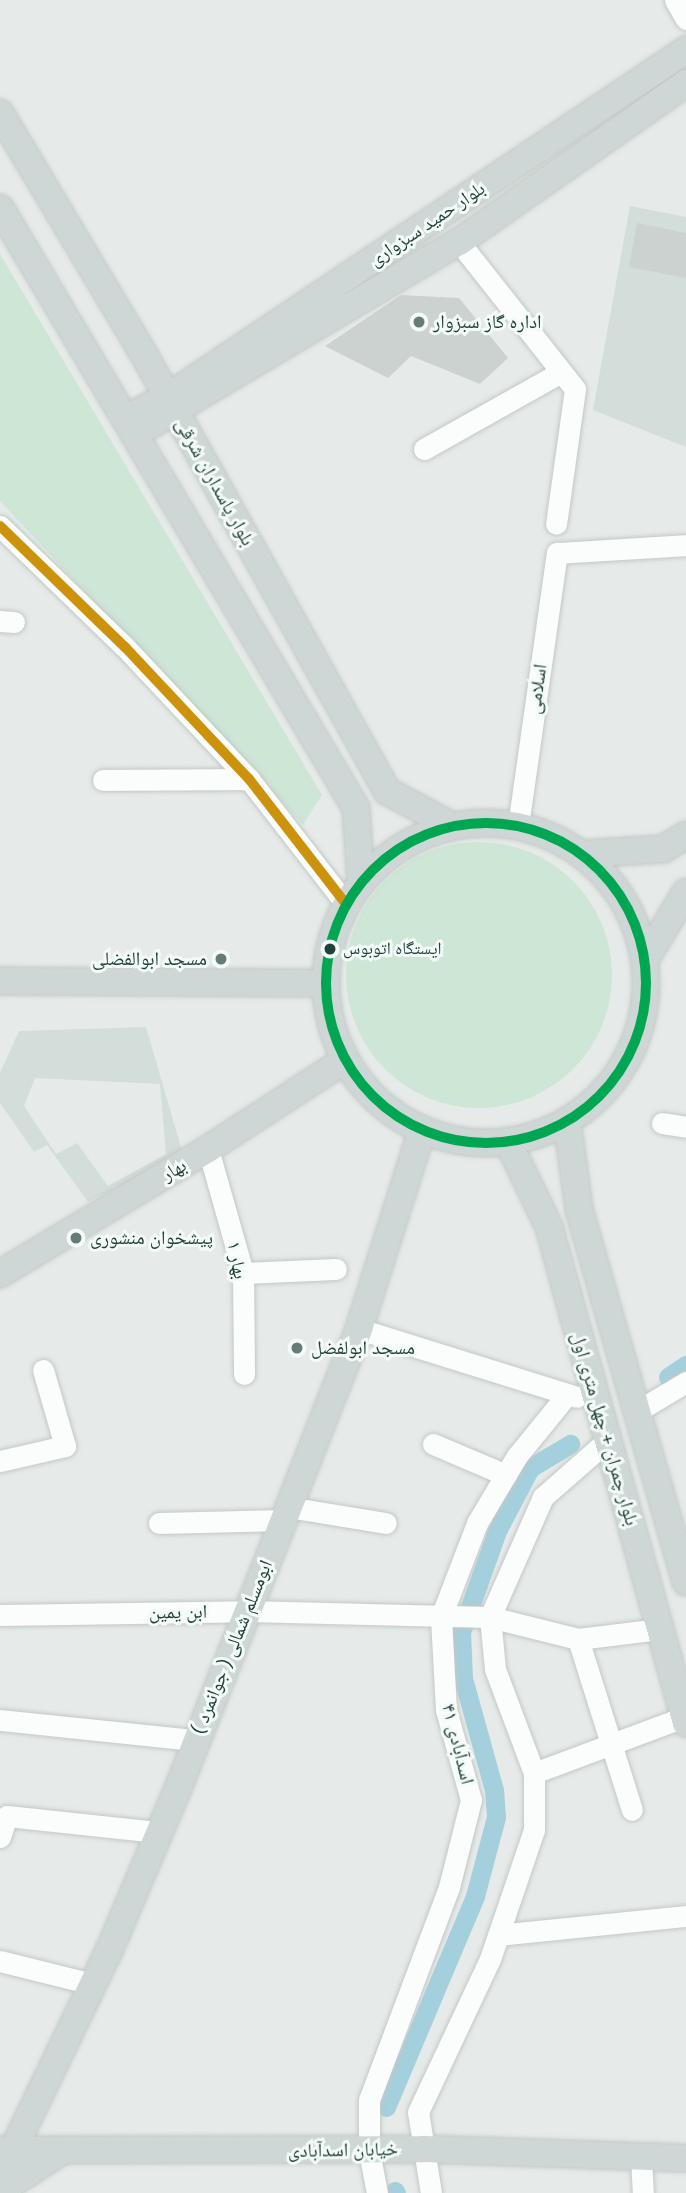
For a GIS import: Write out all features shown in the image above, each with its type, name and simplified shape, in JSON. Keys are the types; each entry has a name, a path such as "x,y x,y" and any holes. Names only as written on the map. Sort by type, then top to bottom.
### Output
{"main road":[{"name":"بلوار حمید سبزواری","path":"181,404 686,50"},
{"name":"بلوار حمید سبزواری","path":"181,404 459,242 686,83"},
{"name":"بلوار پاسداران شرقی","path":"0,113 181,404 190,437 387,791 452,826"},
{"path":"0,208 356,808 361,882"},
{"path":"131,427 181,404"},
{"path":"452,826 518,826 551,837 582,854 612,883 634,920 645,960 645,1008 631,1053 604,1092 567,1122 508,1142 464,1142 422,1130 377,1101 345,1060 330,1023 325,983 329,947 346,904 361,882 387,857 418,838 452,826"},
{"path":"582,854 663,849 686,835"},
{"path":"645,960 686,892"},
{"path":"0,981 325,983"},
{"name":"بهار","path":"0,1274 208,1149 345,1060"},
{"name":"بلوار چمران + چهل متری اول","path":"567,1122 579,1209 639,1410 677,1523 686,1582"},
{"name":"ابومسلم شمالی ( جوانمرد )","path":"0,2177 3,2143 39,2092 92,1984 195,1740 359,1329 422,1130"},
{"name":"بلوار چمران + چهل متری اول","path":"508,1142 549,1227 685,1720"},
{"name":"خیابان اسدآبادی","path":"3,2143 63,2151 424,2149 686,2158"},
{"path":"0,2191 63,2151"}],"street":[{"path":"675,0 686,19"},
{"path":"459,242 575,390 556,524"},
{"path":"93,364 92,382 127,442 142,466 159,476"},
{"path":"424,449 561,372"},
{"path":"0,526 125,646 249,779 346,904"},
{"name":"اسلامی","path":"518,826 557,553 686,545"},
{"path":"103,780 249,779"},
{"path":"662,1123 686,1127"},
{"name":"بهار ۱","path":"208,1149 243,1273 244,1374"},
{"path":"243,1273 336,1269"},
{"path":"359,1329 565,1396 595,1398"},
{"path":"0,1461 65,1446 43,1370"},
{"path":"639,1410 686,1382"},
{"name":"اسدآبادی ۴۱","path":"377,2193 369,2151 369,2101 449,1888 471,1800 446,1710 441,1616 477,1523 506,1475 565,1396"},
{"path":"431,2193 418,2112 498,1935 534,1830 534,1773 495,1669 490,1617 543,1496 608,1439"},
{"path":"433,1444 506,1475"},
{"path":"159,1523 285,1514 386,1523"},
{"name":"ابن یمین","path":"0,1615 246,1611 490,1617"},
{"path":"490,1617 579,1639 659,1629"},
{"path":"579,1639 610,1747 632,1810"},
{"path":"0,1720 195,1740"},
{"path":"534,1773 685,1720"},
{"path":"0,1837 7,1816 157,1832"},
{"path":"498,1935 686,1916"},
{"path":"0,1961 92,1984"},
{"path":"641,2157 643,2193"}],"shaded area":[{"path":"630,206 686,217 686,447 593,410"},
{"path":"146,1027 183,1154 88,1202 47,1145 34,1152 0,1103 0,1073 19,1031","holes":["35,1078 160,1084 166,1154 108,1186 77,1143 56,1154 24,1106"]}],"green space":[{"path":"0,254 322,795 303,825 0,501"},
{"path":"466,842 492,842 518,847 542,857 564,872 582,890 597,912 607,936 612,975 607,1014 597,1038 582,1060 564,1078 542,1093 518,1103 492,1108 466,1108 440,1103 416,1093 394,1078 376,1060 361,1038 351,1014 346,988 346,962 351,936 361,912 376,890 394,872 416,857 440,847"}],"building":[{"path":"637,223 686,233 686,278 629,267"},
{"name":"اداره گاز سبزوار","path":"401,295 459,298 508,358 480,384 411,356 388,378 325,346"}],"waterway":[{"path":"668,1377 686,1365"},
{"path":"386,2107 475,1896 496,1817 494,1790 463,1678 461,1632 497,1531 530,1468 570,1444"}],"transit line":[{"path":"0,526 125,647 249,779 346,904"},
{"path":"486,823 517,826 547,835 575,850 599,870 619,894 634,922 643,952 646,983 643,1014 634,1044 619,1072 599,1096 575,1116 547,1131 517,1140 486,1143 455,1140 425,1131 397,1116 373,1096 353,1072 338,1044 329,1014 326,983 329,952 338,922 353,894 373,870 397,850 425,835 455,826 486,823"}],"place":[{"name":"اداره گاز سبزوار","path":"419,322"},
{"name":"ایستگاه اتوبوس","path":"330,949"},
{"name":"مسجد ابوالفضلی","path":"221,959"},
{"name":"پیشخوان منشوری","path":"76,1238"},
{"name":"مسجد ابولفضل","path":"297,1348"}]}
